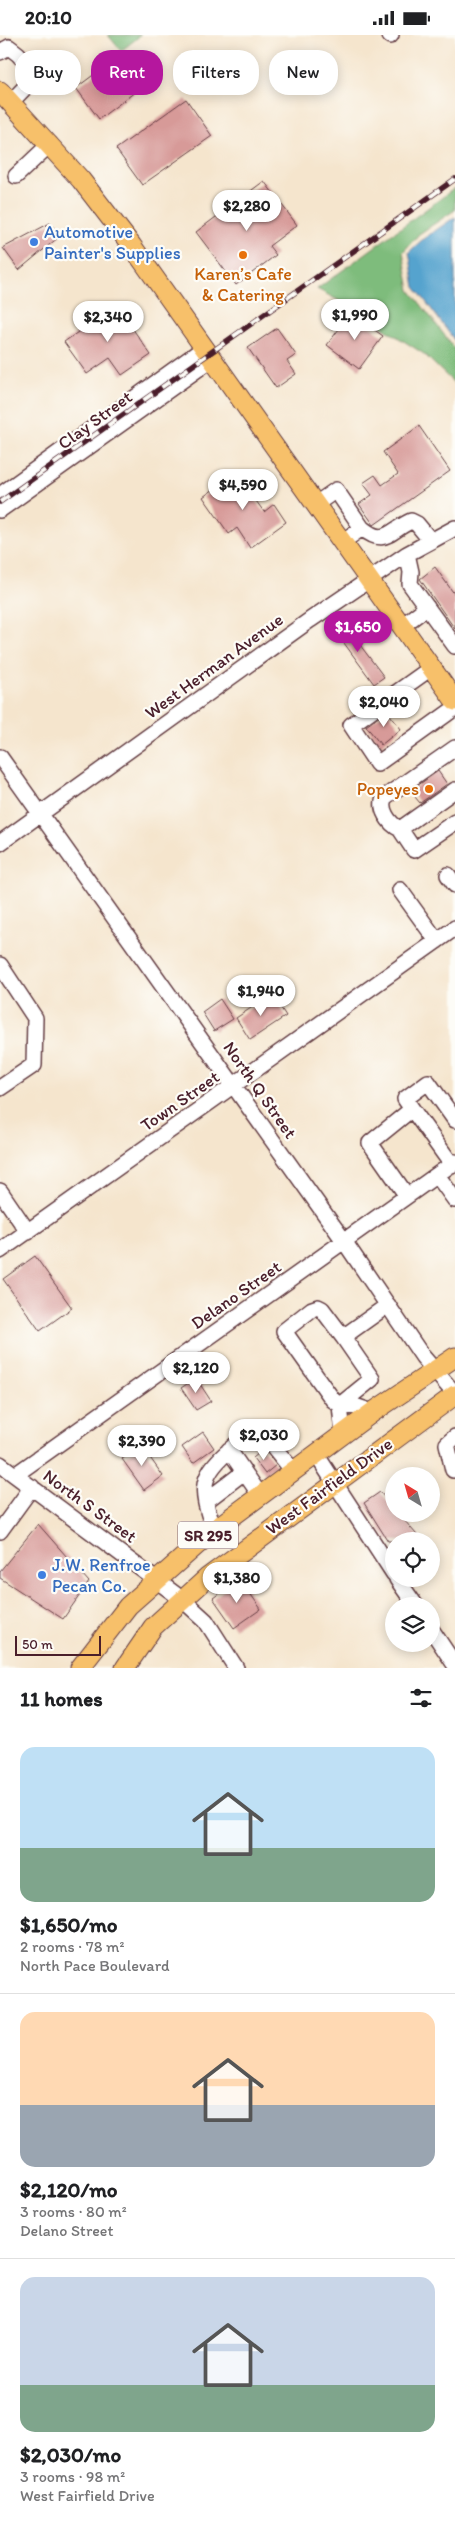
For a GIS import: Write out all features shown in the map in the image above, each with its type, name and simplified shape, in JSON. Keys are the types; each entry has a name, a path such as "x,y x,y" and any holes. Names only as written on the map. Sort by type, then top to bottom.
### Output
{"main road":[{"path":"6,97 50,144 132,246 455,701"},
{"name":"West Fairfield Drive","path":"80,1668 128,1606 214,1530 373,1413 455,1357"},
{"name":"West Fairfield Drive","path":"127,1667 153,1627 239,1552 336,1483 455,1394"}],"street":[{"path":"0,52 8,47 18,54 37,75 6,97"},
{"path":"16,176 50,144"},
{"name":"Clay Street","path":"0,495 208,354"},
{"name":"Clay Street","path":"0,511 208,354"},
{"path":"316,504 336,490 362,528 374,537 384,538 411,521 417,524 431,541"},
{"path":"342,542 362,528"},
{"name":"West Herman Avenue","path":"0,843 310,620 407,554 455,528"},
{"path":"407,554 411,572 410,584 455,646"},
{"path":"402,626 426,607"},
{"path":"431,668 351,725 377,764 455,708"},
{"path":"455,748 385,797 382,802 382,809 394,826 400,829 414,851 455,822"},
{"name":"North Q Street","path":"0,757 344,1241 423,1357 455,1394"},
{"path":"400,829 455,790"},
{"path":"400,890 437,941"},
{"name":"Town Street","path":"0,1251 455,928"},
{"path":"0,965 36,1018 34,1065 0,1088"},
{"path":"453,1164 405,1099 428,1082 455,1120"},
{"path":"408,1196 370,1143 412,1109"},
{"name":"Delano Street","path":"15,1475 453,1164"},
{"path":"438,1175 455,1200"},
{"path":"0,1191 28,1232"},
{"path":"343,1337 388,1305"},
{"path":"340,1405 372,1379 343,1337 322,1309 318,1307 312,1309 284,1331 333,1400 340,1405 358,1407 373,1413"},
{"path":"340,1405 343,1435"},
{"path":"214,1530 206,1501 204,1484 210,1469 250,1433 260,1430 293,1471"},
{"path":"453,1463 447,1444 455,1437"},
{"path":"229,1450 260,1495"},
{"path":"316,1454 336,1483 371,1543 385,1562"},
{"name":"North S Street","path":"0,1464 159,1579 183,1599 206,1621 236,1668"},
{"path":"206,1501 244,1472"},
{"path":"0,1531 32,1487"},
{"path":"440,1642 455,1665"}],"green space":[{"path":"108,35 141,35 122,50"},
{"path":"455,188 455,210 419,234 403,252 410,290 455,349 455,384 424,354 349,306 317,289"}],"water":[{"path":"455,217 455,341 415,287 409,252 423,239"}],"building":[{"path":"91,77 91,95 131,95 99,119 81,95 81,84"},
{"path":"186,99 212,136 142,185 116,149"},
{"path":"264,181 297,225 269,246 276,255 236,285 196,232"},
{"name":"Automotive Painter's Supplies","path":"50,223 60,236 19,270 3,248"},
{"path":"116,305 151,355 122,375 110,358 87,374 64,342"},
{"path":"351,313 383,336 359,369 327,345"},
{"path":"277,328 296,355 287,361 296,374 276,388 248,348"},
{"path":"419,426 450,471 374,525 359,504 372,495 363,483 375,475 382,485 398,474 383,452"},
{"path":"236,473 264,512 274,504 286,522 250,548 237,528 229,534 203,497"},
{"path":"435,567 455,595 455,629 420,579"},
{"path":"342,621 384,677 374,684 333,628"},
{"path":"387,711 401,729 381,745 366,726"},
{"name":"Popeyes","path":"438,771 447,784 420,803 410,791"},
{"path":"272,994 286,1016 250,1040 236,1018"},
{"path":"220,999 233,1019 214,1031 202,1012"},
{"path":"35,1256 72,1308 40,1331 3,1279"},
{"path":"196,1378 211,1401 196,1410 181,1388"},
{"path":"203,1432 214,1448 193,1463 182,1447"},
{"path":"141,1445 163,1476 144,1490 122,1459"},
{"path":"264,1449 276,1465 265,1474 253,1458"},
{"path":"380,1492 385,1498 385,1523 407,1523 414,1532 385,1532 385,1536 364,1503"},
{"name":"J.W. Renfroe Pecan Co.","path":"38,1524 89,1582 63,1619 0,1578 0,1571"},
{"path":"240,1579 261,1609 234,1628 213,1598"}],"railway":[{"path":"0,502 455,179"}],"place":[{"name":"Automotive Painter's Supplies","path":"34,242"},
{"name":"Karen’s Cafe & Catering","path":"243,255"},
{"name":"Popeyes","path":"429,789"},
{"name":"J.W. Renfroe Pecan Co.","path":"42,1575"}]}
